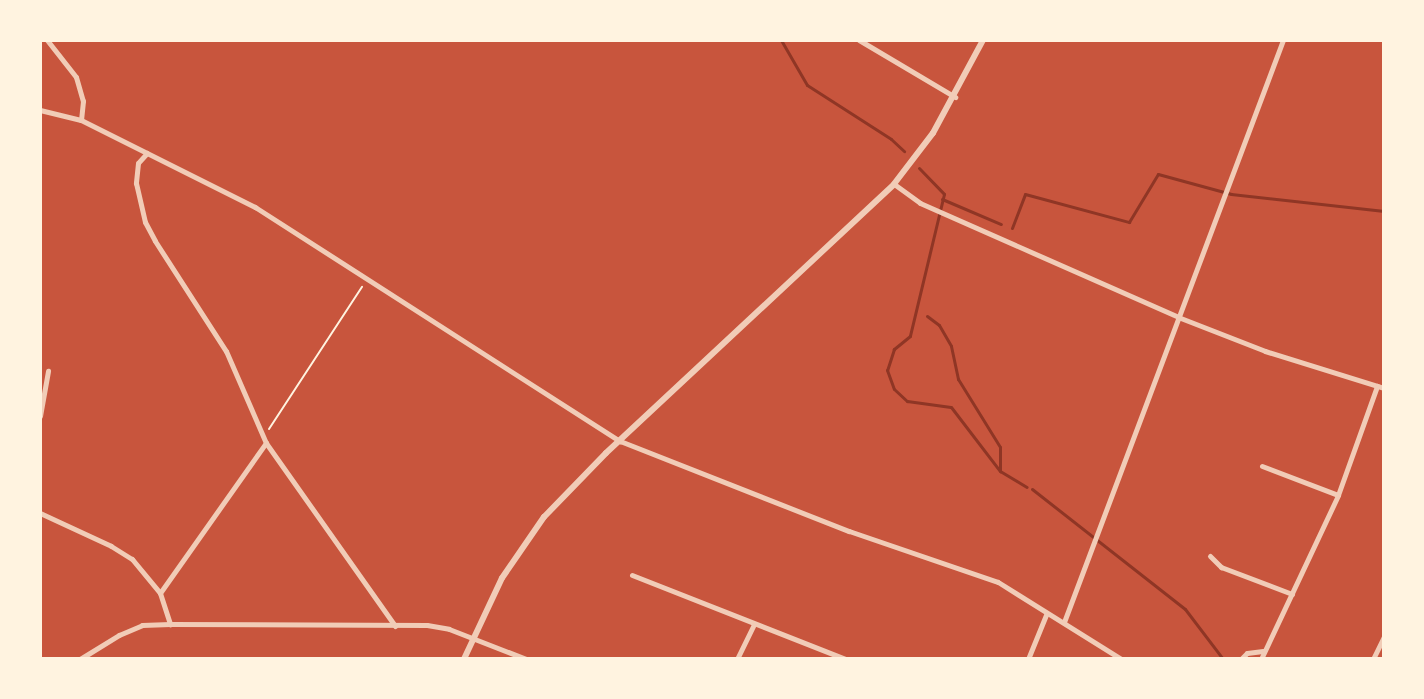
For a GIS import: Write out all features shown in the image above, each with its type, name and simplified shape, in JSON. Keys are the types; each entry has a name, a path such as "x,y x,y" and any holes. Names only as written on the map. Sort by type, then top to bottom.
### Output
{"street":[{"path":"47,40 76,77 83,101 81,120"},
{"path":"859,40 955,97"},
{"path":"464,659 502,578 530,535 620,441 894,184 933,133 983,40"},
{"path":"1064,622 1283,40"},
{"path":"40,110 81,120 255,207 620,441 849,531 998,582 1046,615 1064,622 1121,659"},
{"path":"147,153 138,163 136,183 145,222 226,351 265,440 395,626"},
{"path":"894,184 920,203 1178,317 1265,351 1381,387 1338,495 1261,659"},
{"path":"40,416 48,371"},
{"path":"160,593 265,440"},
{"path":"1262,466 1338,495"},
{"path":"40,513 132,559 160,593 170,624"},
{"path":"1210,556 1221,567 1292,594"},
{"path":"632,575 753,626 845,659"},
{"path":"1028,659 1046,615"},
{"path":"80,659 142,625 170,624 427,625 473,638 526,659"},
{"path":"737,659 753,626"},
{"path":"1373,659 1384,636"},
{"path":"1241,659 1247,653 1264,651"}],"path":[{"path":"265,440 367,279"}],"waterway":[{"path":"781,40 807,85 891,139 904,151"},
{"path":"919,168 944,194 910,336 894,349 887,370 894,389 907,401 951,407 1000,471 1027,487"},
{"path":"1012,228 1025,194 1129,222 1158,174 1231,194 1384,211"},
{"path":"942,199 1001,224"},
{"path":"927,316 939,325 951,346 958,379 1000,447 1000,470"},
{"path":"1032,489 1185,609 1223,659"}]}
